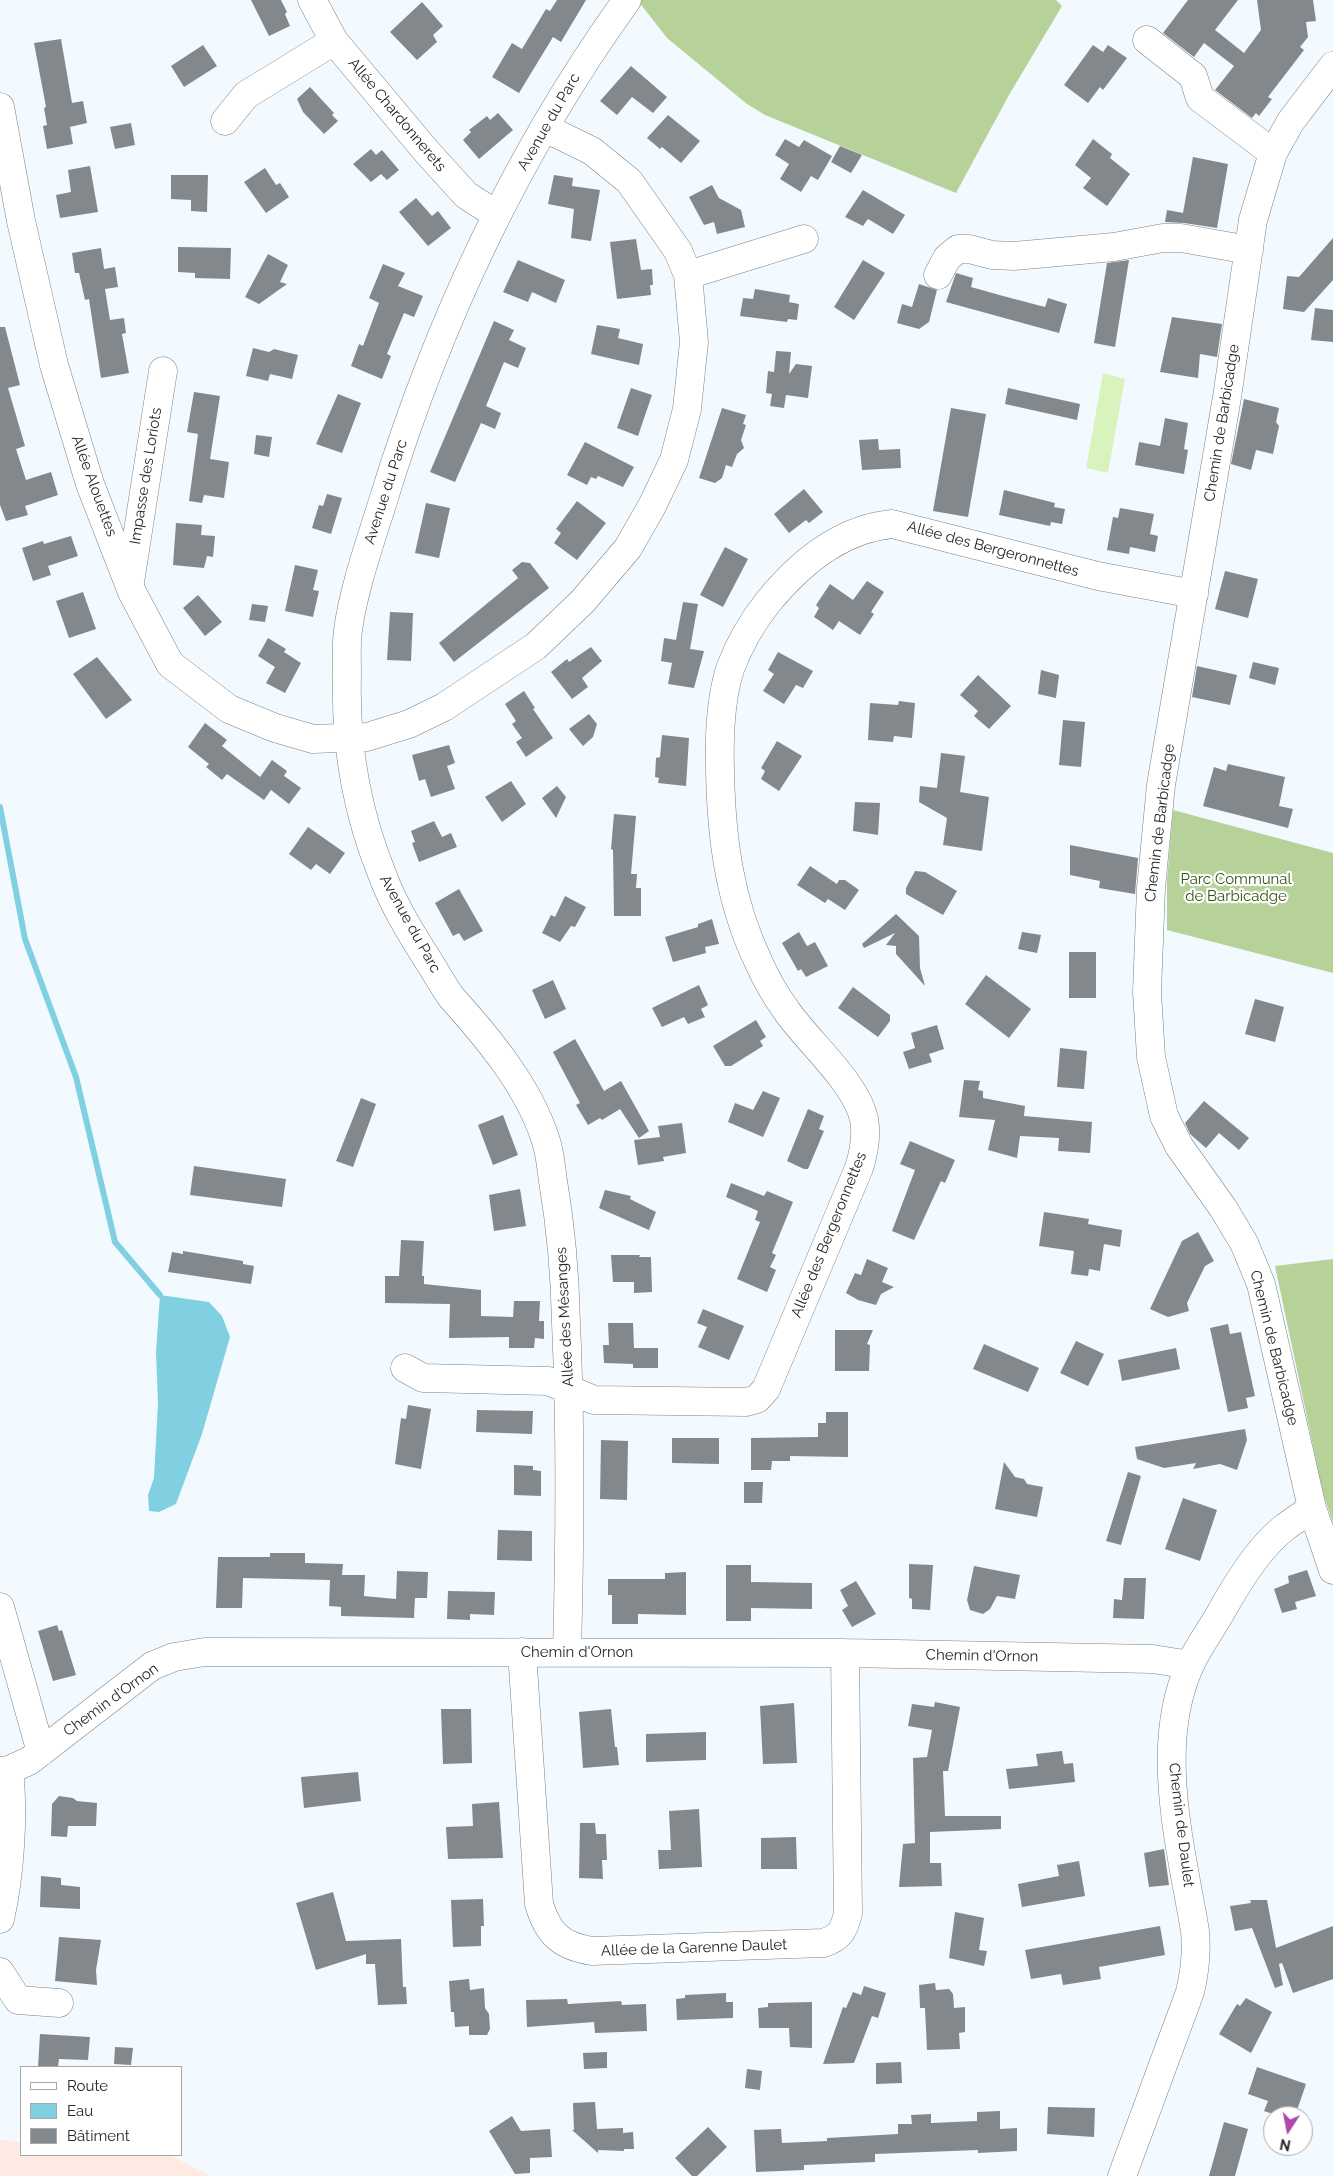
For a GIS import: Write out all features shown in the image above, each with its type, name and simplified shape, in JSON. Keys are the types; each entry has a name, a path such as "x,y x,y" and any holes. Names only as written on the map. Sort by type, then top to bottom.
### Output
{"street":[{"name":"Allée Chardonnerets","path":"312,0 334,41 427,152 466,195 497,215"},
{"name":"Avenue du Parc","path":"463,1008 450,995 413,936 382,876 362,813 350,766 347,739 348,630 362,569 393,466 431,362 478,253 545,128 591,50 627,0"},
{"path":"1147,40 1193,76 1200,98 1273,153"},
{"path":"225,121 246,95 334,41"},
{"name":"Chemin de Barbicadge","path":"1333,66 1291,121 1273,153 1258,198 1163,776 1154,846 1148,933 1147,992 1151,1057 1158,1095 1172,1135 1244,1243 1261,1284 1312,1508 1333,1570"},
{"name":"Allée Alouettes","path":"0,107 21,221 54,365 90,484 130,582 132,592 170,664 229,709 275,728 313,739 367,737 410,724 444,707 536,646 583,601 628,548 652,506 674,460 687,409 694,342 688,275 678,251 629,181 592,151 545,128"},
{"path":"938,275 947,258 958,250 969,249 992,255 1014,256 1114,247 1163,238 1181,238 1249,250"},
{"path":"688,275 804,239"},
{"name":"Impasse des Loriots","path":"130,582 163,371"},
{"name":"Allée des Bergeronnettes","path":"405,1368 423,1378 548,1381 594,1400 746,1402 757,1399 766,1389 863,1154 865,1128 861,1109 848,1086 785,1009 759,964 742,922 728,873 720,806 719,743 721,709 731,668 751,625 761,611 803,565 826,547 854,534 881,525 892,524 1098,576 1194,594"},
{"name":"Allée des Mésanges","path":"463,1008 527,1098 546,1139 559,1213 564,1267 569,1390 567,1652"},
{"name":"Chemin de Daulet","path":"1122,2176 1190,1992 1195,1970 1197,1950 1195,1930 1176,1808 1172,1752 1176,1710 1190,1665 1231,1595 1269,1542 1284,1528 1312,1508"},
{"path":"0,1607 41,1752"},
{"name":"Chemin d'Ornon","path":"5,1771 29,1761 152,1666 188,1654 225,1651 845,1653 1153,1659 1190,1665"},
{"name":"Allée de la Garenne Daulet","path":"522,1652 538,1904 544,1921 558,1939 574,1948 592,1951 823,1943 833,1940 841,1934 848,1913 845,1653"},
{"path":"0,1919 4,1900 12,1800 5,1771"},
{"path":"0,1972 18,2000 59,2003"}],"shaded area":[{"path":"0,2140 20,2142 20,2156 172,2156 211,2176 0,2176"}],"green space":[{"path":"640,0 1056,0 1062,6 1009,95 956,193 765,115 747,104 667,38 639,2"},
{"path":"1103,373 1125,379 1108,473 1086,468"},
{"name":"Parc Communal de Barbicadge","path":"1173,810 1333,853 1333,973 1167,930 1167,880"},
{"path":"1333,1259 1333,1523 1323,1493 1275,1266"}],"water":[{"path":"160,1295 209,1302 222,1316 230,1337 202,1434 176,1504 159,1512 149,1511 148,1495 154,1478 158,1403 156,1352"}],"building":[{"path":"251,0 281,0 287,12 285,14 290,26 269,36"},
{"path":"557,0 586,0 561,42 553,37 519,93 492,77 512,43 522,49 546,9 550,11"},
{"path":"1188,0 1238,0 1215,30 1244,53 1261,30 1257,0 1313,0 1316,21 1306,22 1308,37 1300,47 1304,50 1268,97 1272,99 1259,116 1256,113 1252,118 1215,90 1234,66 1204,43 1194,57 1163,33"},
{"path":"422,2 443,26 433,35 437,42 417,60 390,32"},
{"path":"61,39 72,103 83,101 87,123 70,127 73,144 47,149 43,126 47,125 44,108 46,107 34,43"},
{"path":"203,45 217,66 184,87 171,66"},
{"path":"1093,45 1103,52 1108,45 1127,58 1103,90 1100,87 1088,103 1064,85"},
{"path":"631,66 667,97 653,113 632,97 617,115 600,101"},
{"path":"310,87 334,113 332,115 338,121 324,134 303,112 297,99"},
{"path":"498,113 513,130 479,159 463,140 471,132 469,130 487,116 490,120"},
{"path":"668,115 700,141 681,163 662,147 660,149 647,138"},
{"path":"131,123 135,145 115,149 110,127"},
{"path":"785,139 799,147 804,140 832,156 818,180 811,176 801,192 780,179 789,164 775,155"},
{"path":"1093,139 1112,154 1110,158 1130,174 1107,206 1083,188 1091,178 1075,165"},
{"path":"840,146 862,155 851,173 831,162"},
{"path":"371,149 376,155 382,150 399,170 387,180 381,174 371,182 353,164"},
{"path":"1193,157 1228,164 1217,228 1165,222 1167,210 1183,213"},
{"path":"90,166 98,212 60,218 56,195 71,192 68,170"},
{"path":"265,168 276,185 280,183 289,197 266,213 244,182"},
{"path":"171,175 208,175 207,212 191,211 191,200 171,199"},
{"path":"554,175 573,178 572,186 600,190 591,241 571,238 574,209 548,204"},
{"path":"712,185 719,198 741,210 745,227 717,234 714,222 704,225 689,197"},
{"path":"863,190 905,215 893,234 868,219 863,226 845,217"},
{"path":"416,198 432,216 438,211 451,228 428,246 399,212"},
{"path":"1333,238 1333,280 1304,312 1283,309 1287,276 1299,277"},
{"path":"636,239 641,270 652,269 653,285 650,285 651,295 617,299 610,242"},
{"path":"178,247 231,248 230,279 195,278 195,273 178,272"},
{"path":"101,248 104,269 115,267 118,287 105,289 110,320 124,318 126,333 122,334 129,373 101,378 89,299 85,300 79,273 75,273 72,253"},
{"path":"268,254 288,265 280,282 287,284 259,304 245,297"},
{"path":"518,260 565,280 556,303 532,292 528,302 503,292"},
{"path":"863,260 885,273 854,320 834,307"},
{"path":"1129,260 1115,347 1094,343 1107,263"},
{"path":"383,264 405,273 398,286 423,296 414,317 404,313 387,354 391,356 382,379 351,366 359,344 363,346 379,303 369,298"},
{"path":"956,273 973,278 971,287 1003,296 1045,307 1048,298 1067,304 1059,333 946,302"},
{"path":"919,284 937,290 929,322 919,329 897,323 902,304 912,307"},
{"path":"755,289 790,295 789,302 799,304 797,320 788,319 787,322 740,316 743,298 753,299"},
{"path":"1315,308 1333,310 1333,342 1311,340"},
{"path":"1172,317 1222,324 1217,357 1200,354 1198,378 1160,372"},
{"path":"494,321 514,330 509,340 526,348 518,368 504,362 486,406 501,413 495,429 481,423 455,482 430,472"},
{"path":"597,325 620,329 618,338 643,344 639,365 591,354"},
{"path":"0,327 5,327 20,385 8,388 25,446 16,449 26,480 51,472 58,495 25,506 28,515 6,521 0,505"},
{"path":"253,348 269,352 274,349 298,355 292,379 270,374 268,381 246,376"},
{"path":"776,351 791,352 789,374 796,364 812,366 808,398 786,395 784,408 770,406 772,394 766,393 768,371 774,372"},
{"path":"631,388 652,395 638,436 617,428"},
{"path":"1008,388 1080,404 1077,420 1005,404"},
{"path":"194,392 220,396 210,459 229,462 224,498 204,495 202,503 189,501 198,434 187,432"},
{"path":"338,394 361,403 342,453 316,444"},
{"path":"1244,399 1279,408 1276,422 1279,426 1273,454 1256,450 1251,470 1231,464"},
{"path":"722,408 746,415 743,424 746,425 741,440 744,448 737,454 732,467 726,465 722,478 715,483 699,478"},
{"path":"951,408 986,414 968,517 933,511"},
{"path":"1165,418 1188,423 1184,449 1188,450 1184,474 1135,465 1139,442 1160,446"},
{"path":"256,435 272,437 269,457 254,454"},
{"path":"878,439 879,450 900,449 901,468 862,470 859,440"},
{"path":"585,442 634,467 623,487 598,476 596,479 591,477 587,485 567,475"},
{"path":"804,489 823,512 809,523 806,520 789,533 774,514"},
{"path":"1004,490 1055,503 1054,507 1065,509 1062,524 1051,522 1050,526 999,515"},
{"path":"327,494 342,498 331,534 312,528 319,505 323,506"},
{"path":"577,501 606,523 577,560 554,543 561,533 556,529"},
{"path":"426,503 450,508 439,558 415,553"},
{"path":"1120,508 1154,514 1150,534 1158,536 1155,552 1130,547 1129,554 1107,550 1113,517 1118,518"},
{"path":"176,523 202,525 201,535 215,536 213,557 207,556 204,568 173,565"},
{"path":"71,536 78,556 48,566 51,575 33,581 22,548 43,541 44,544"},
{"path":"725,547 748,559 723,607 700,595"},
{"path":"522,562 530,563 549,588 454,662 439,643 518,578 512,570"},
{"path":"295,565 318,570 313,590 319,591 313,617 285,611"},
{"path":"1225,571 1258,579 1248,618 1215,609"},
{"path":"867,581 884,592 871,612 874,614 860,635 839,621 833,630 814,617 819,608 816,605 830,584 853,600"},
{"path":"83,592 96,629 69,638 56,601"},
{"path":"198,595 222,622 205,636 183,608"},
{"path":"683,602 698,604 690,649 704,651 694,688 668,684 672,663 661,661 664,638 676,640"},
{"path":"252,604 268,606 265,622 249,620"},
{"path":"390,612 413,613 411,661 387,660"},
{"path":"268,638 286,649 284,652 301,663 285,693 266,683 275,667 258,656"},
{"path":"591,647 602,661 582,678 588,687 572,699 551,672 567,659 569,662"},
{"path":"778,652 813,671 803,688 796,685 784,704 763,691 774,674 768,670"},
{"path":"97,657 132,700 106,719 73,674"},
{"path":"1253,662 1279,668 1275,685 1249,678"},
{"path":"1197,666 1237,675 1230,705 1192,697"},
{"path":"1041,670 1059,675 1056,698 1038,694"},
{"path":"978,675 1011,706 989,729 974,716 978,711 960,695"},
{"path":"524,691 535,708 533,709 553,738 526,757 516,742 522,738 512,724 516,721 505,704"},
{"path":"899,701 915,703 912,738 894,736 893,742 868,740 870,703 898,705"},
{"path":"589,714 597,724 593,737 583,746 569,729"},
{"path":"1063,720 1085,722 1081,767 1059,765"},
{"path":"205,723 227,740 222,746 260,777 272,760 287,771 284,776 301,788 289,804 271,790 264,800 227,774 222,780 206,767 209,764 188,747"},
{"path":"662,735 689,738 686,786 658,783 659,778 655,777 656,758 660,757"},
{"path":"777,741 802,756 779,791 761,779 765,771 761,768"},
{"path":"449,745 455,763 447,766 455,789 431,797 425,779 419,781 412,755"},
{"path":"941,753 965,756 960,792 989,797 982,851 943,845 947,818 919,802 920,786 937,788"},
{"path":"1228,764 1285,777 1279,806 1293,809 1288,828 1203,806 1214,767 1226,771"},
{"path":"511,781 526,804 502,822 485,797"},
{"path":"557,786 566,797 556,818 542,798"},
{"path":"855,802 880,803 878,835 853,831"},
{"path":"614,814 636,816 631,874 637,874 636,888 641,888 641,916 614,916 613,850 611,849"},
{"path":"434,821 442,837 451,833 457,847 419,862 412,843 415,842 411,831"},
{"path":"308,827 345,853 330,874 316,864 311,870 289,854"},
{"path":"1070,845 1138,858 1135,894 1099,888 1100,881 1070,875"},
{"path":"810,866 837,884 839,880 845,880 859,890 845,910 828,899 825,903 797,885"},
{"path":"915,871 925,872 957,891 943,915 906,894 906,888"},
{"path":"459,889 483,931 464,941 459,933 453,936 435,903"},
{"path":"565,896 586,907 575,927 571,926 560,942 542,933 551,915 555,917"},
{"path":"896,914 919,936 920,968 925,986 896,954 896,946 886,945 895,933 864,948 862,944"},
{"path":"712,919 719,944 705,947 706,953 673,962 665,937 698,927 698,924"},
{"path":"799,932 807,946 815,942 828,966 806,977 801,969 798,971 782,943"},
{"path":"1022,932 1041,935 1037,953 1018,949"},
{"path":"1069,952 1096,952 1096,998 1069,998"},
{"path":"986,975 1031,1009 1009,1038 965,1004"},
{"path":"553,980 566,1009 545,1019 532,990"},
{"path":"699,985 708,1005 701,1009 705,1017 688,1024 684,1017 662,1027 652,1008"},
{"path":"853,987 890,1015 890,1021 878,1037 838,1008"},
{"path":"1255,999 1284,1007 1275,1042 1245,1034"},
{"path":"756,1020 766,1037 760,1041 763,1046 731,1066 725,1066 713,1046"},
{"path":"937,1025 944,1049 929,1054 932,1062 909,1069 903,1052 915,1048 911,1033"},
{"path":"575,1039 604,1091 621,1081 649,1131 639,1138 620,1109 602,1120 600,1118 588,1125 576,1105 580,1103 553,1052"},
{"path":"1060,1048 1087,1051 1084,1089 1057,1087"},
{"path":"964,1080 980,1081 978,1090 983,1091 983,1098 1025,1106 1024,1116 1092,1122 1090,1153 1058,1151 1059,1138 1020,1136 1017,1158 988,1150 995,1120 959,1117"},
{"path":"763,1091 780,1098 763,1137 728,1122 735,1103 753,1110"},
{"path":"361,1098 376,1104 353,1167 336,1161"},
{"path":"1204,1101 1249,1138 1239,1150 1219,1133 1206,1148 1190,1134 1185,1123"},
{"path":"808,1109 824,1116 819,1129 824,1131 808,1169 804,1169 787,1161"},
{"path":"503,1115 518,1155 493,1165 478,1125"},
{"path":"682,1123 686,1153 663,1157 664,1161 638,1165 634,1140 660,1137 658,1126"},
{"path":"910,1141 955,1160 945,1183 941,1181 914,1240 892,1231 915,1170 900,1164"},
{"path":"194,1166 286,1179 282,1207 190,1195"},
{"path":"731,1183 764,1196 767,1191 793,1202 772,1253 776,1255 770,1267 776,1270 767,1292 737,1279 760,1222 755,1220 758,1211 726,1197"},
{"path":"520,1189 526,1226 494,1231 489,1195"},
{"path":"605,1190 631,1196 630,1199 656,1212 649,1230 599,1208"},
{"path":"1044,1212 1089,1219 1088,1224 1122,1230 1120,1247 1104,1244 1100,1271 1089,1269 1088,1276 1071,1274 1074,1251 1039,1246"},
{"path":"1198,1232 1214,1261 1205,1266 1187,1303 1189,1311 1168,1317 1150,1309 1182,1241"},
{"path":"401,1240 424,1241 422,1276 424,1276 424,1284 481,1290 481,1316 513,1317 514,1301 540,1301 539,1321 544,1321 544,1339 535,1338 534,1348 509,1348 509,1337 449,1338 450,1304 385,1303 385,1276 399,1276"},
{"path":"183,1251 243,1261 243,1264 254,1266 251,1284 168,1272 172,1252 183,1254"},
{"path":"611,1255 651,1257 652,1292 634,1293 634,1282 613,1282"},
{"path":"867,1259 888,1268 882,1282 894,1287 881,1294 876,1305 858,1300 846,1293 855,1273 861,1275"},
{"path":"703,1309 744,1326 729,1360 698,1347 707,1327 697,1323"},
{"path":"608,1323 633,1323 634,1348 658,1348 658,1368 633,1368 633,1364 604,1363 603,1345 609,1345"},
{"path":"1228,1324 1230,1334 1241,1332 1255,1396 1246,1398 1248,1408 1228,1412 1210,1328"},
{"path":"835,1330 873,1330 867,1344 870,1345 869,1371 835,1371"},
{"path":"1076,1341 1104,1354 1088,1386 1060,1373"},
{"path":"984,1344 1039,1368 1028,1392 973,1369"},
{"path":"1176,1348 1180,1369 1122,1381 1118,1360"},
{"path":"408,1405 431,1409 421,1469 395,1464 401,1418 406,1419"},
{"path":"477,1410 533,1411 532,1434 476,1432"},
{"path":"826,1412 848,1412 848,1457 790,1456 790,1461 772,1461 771,1470 751,1470 751,1438 818,1437 818,1423 826,1423"},
{"path":"1245,1429 1247,1440 1237,1470 1220,1464 1193,1469 1196,1463 1164,1468 1137,1459 1135,1447"},
{"path":"672,1438 719,1438 719,1464 672,1463"},
{"path":"601,1440 628,1441 627,1500 600,1499"},
{"path":"1004,1462 1015,1477 1024,1479 1027,1484 1043,1487 1037,1517 995,1509"},
{"path":"514,1465 533,1466 533,1470 541,1471 541,1496 514,1495"},
{"path":"1128,1472 1141,1476 1121,1545 1106,1541"},
{"path":"744,1482 763,1482 762,1503 744,1503"},
{"path":"1183,1498 1217,1510 1200,1561 1165,1549"},
{"path":"498,1530 532,1531 532,1561 497,1560"},
{"path":"270,1553 305,1553 305,1563 343,1564 342,1575 365,1575 364,1596 396,1599 397,1571 428,1572 427,1598 415,1598 414,1618 341,1616 341,1607 329,1606 330,1580 243,1578 242,1608 216,1608 218,1557 270,1557"},
{"path":"909,1564 933,1565 930,1610 912,1609 912,1599 909,1598"},
{"path":"726,1565 751,1565 751,1582 812,1583 812,1609 751,1608 751,1621 726,1621"},
{"path":"974,1566 1020,1575 1015,1599 997,1596 990,1609 983,1614 970,1610 967,1600"},
{"path":"1307,1570 1316,1596 1295,1602 1297,1609 1282,1613 1274,1589 1289,1583 1288,1576"},
{"path":"686,1572 686,1615 638,1614 638,1624 612,1624 612,1595 608,1595 608,1579 665,1579 665,1573"},
{"path":"1124,1578 1146,1578 1144,1619 1113,1618 1114,1599 1122,1600"},
{"path":"856,1581 876,1614 852,1627 842,1610 848,1606 840,1590"},
{"path":"448,1591 495,1592 494,1615 470,1614 470,1620 447,1619"},
{"path":"57,1625 59,1631 62,1630 76,1675 53,1681 38,1631"},
{"path":"935,1702 960,1707 948,1771 943,1771 945,1816 1001,1816 1001,1829 930,1832 930,1863 941,1863 942,1886 899,1887 903,1844 915,1843 913,1758 927,1757 932,1730 908,1726 912,1704 934,1707"},
{"path":"794,1703 797,1763 763,1764 760,1706"},
{"path":"441,1709 471,1709 472,1763 443,1764"},
{"path":"611,1709 619,1765 583,1768 579,1712"},
{"path":"706,1732 706,1760 646,1762 646,1734"},
{"path":"1062,1751 1064,1764 1073,1763 1075,1782 1009,1789 1006,1769 1038,1766 1036,1754"},
{"path":"358,1772 361,1801 304,1808 301,1777"},
{"path":"59,1796 73,1798 77,1801 97,1803 96,1826 68,1826 67,1837 51,1836 52,1804"},
{"path":"499,1802 503,1858 448,1859 446,1827 473,1826 472,1804"},
{"path":"699,1809 702,1867 659,1869 658,1850 671,1850 669,1811"},
{"path":"580,1823 595,1823 596,1834 606,1834 607,1860 602,1860 603,1879 579,1878"},
{"path":"796,1837 797,1869 761,1869 761,1838"},
{"path":"1164,1849 1169,1885 1149,1887 1144,1853"},
{"path":"1079,1861 1085,1896 1022,1907 1018,1884 1059,1876 1057,1865"},
{"path":"41,1876 61,1878 61,1885 80,1887 80,1909 40,1907"},
{"path":"333,1892 346,1941 401,1939 403,1987 406,1987 407,2004 378,2005 375,1964 366,1964 366,1954 316,1970 296,1903"},
{"path":"483,1899 484,1926 481,1926 481,1946 453,1947 451,1900"},
{"path":"1250,1900 1267,1900 1276,1948 1333,1926 1333,1979 1293,1993 1282,1963 1279,1964 1283,1985 1275,1988 1252,1928 1235,1931 1230,1906 1251,1903"},
{"path":"955,1912 984,1918 979,1950 987,1951 984,1966 949,1958"},
{"path":"1160,1926 1165,1955 1099,1967 1101,1979 1063,1985 1061,1974 1031,1979 1025,1950"},
{"path":"59,1937 101,1940 96,1970 97,1985 55,1981"},
{"path":"469,1979 470,1990 484,1988 485,2008 489,2014 490,2029 487,2035 469,2035 469,2026 455,2027 454,2012 451,2012 449,1981"},
{"path":"935,1983 936,1990 949,1989 953,1994 954,2008 965,2007 965,2032 959,2033 960,2049 927,2050 925,2008 920,2008 919,1985"},
{"path":"864,1986 886,1993 878,2018 872,2016 854,2063 823,2064 843,2007 846,2008 853,1992 861,1995"},
{"path":"726,1993 726,2002 733,2002 733,2018 677,2020 676,1999 685,1998 685,1995"},
{"path":"1246,1998 1272,2012 1251,2053 1219,2034 1237,2004 1240,2006"},
{"path":"567,1999 568,2004 621,2001 622,2005 646,2004 647,2031 595,2033 594,2022 527,2027 526,2000"},
{"path":"812,2002 812,2048 790,2047 789,2028 759,2028 758,2008 768,2007 768,2003"},
{"path":"40,2034 90,2037 88,2060 59,2059 58,2066 38,2066"},
{"path":"115,2047 133,2048 131,2065 114,2064"},
{"path":"607,2052 607,2068 584,2069 583,2053"},
{"path":"901,2062 902,2083 876,2084 876,2063"},
{"path":"1257,2067 1306,2084 1298,2106 1266,2106 1268,2101 1248,2094"},
{"path":"747,2069 762,2071 760,2090 745,2088"},
{"path":"595,2102 597,2129 623,2128 623,2133 633,2132 634,2149 624,2149 624,2151 598,2150 598,2153 572,2130 574,2130 573,2103"},
{"path":"1048,2107 1095,2108 1094,2137 1047,2134"},
{"path":"1000,2111 1000,2129 1017,2128 1017,2151 978,2153 978,2150 875,2154 875,2162 804,2165 804,2170 756,2172 754,2130 781,2129 782,2143 827,2141 827,2138 898,2134 898,2124 912,2124 911,2115 931,2114 931,2123 977,2121 977,2112"},
{"path":"512,2116 521,2131 550,2129 552,2157 530,2158 530,2173 515,2174 489,2131"},
{"path":"1224,2122 1248,2129 1235,2176 1209,2176"},
{"path":"708,2127 727,2147 697,2176 692,2176 675,2158"}],"waterway":[{"path":"0,807 25,939 76,1077 115,1242 160,1295"}]}
